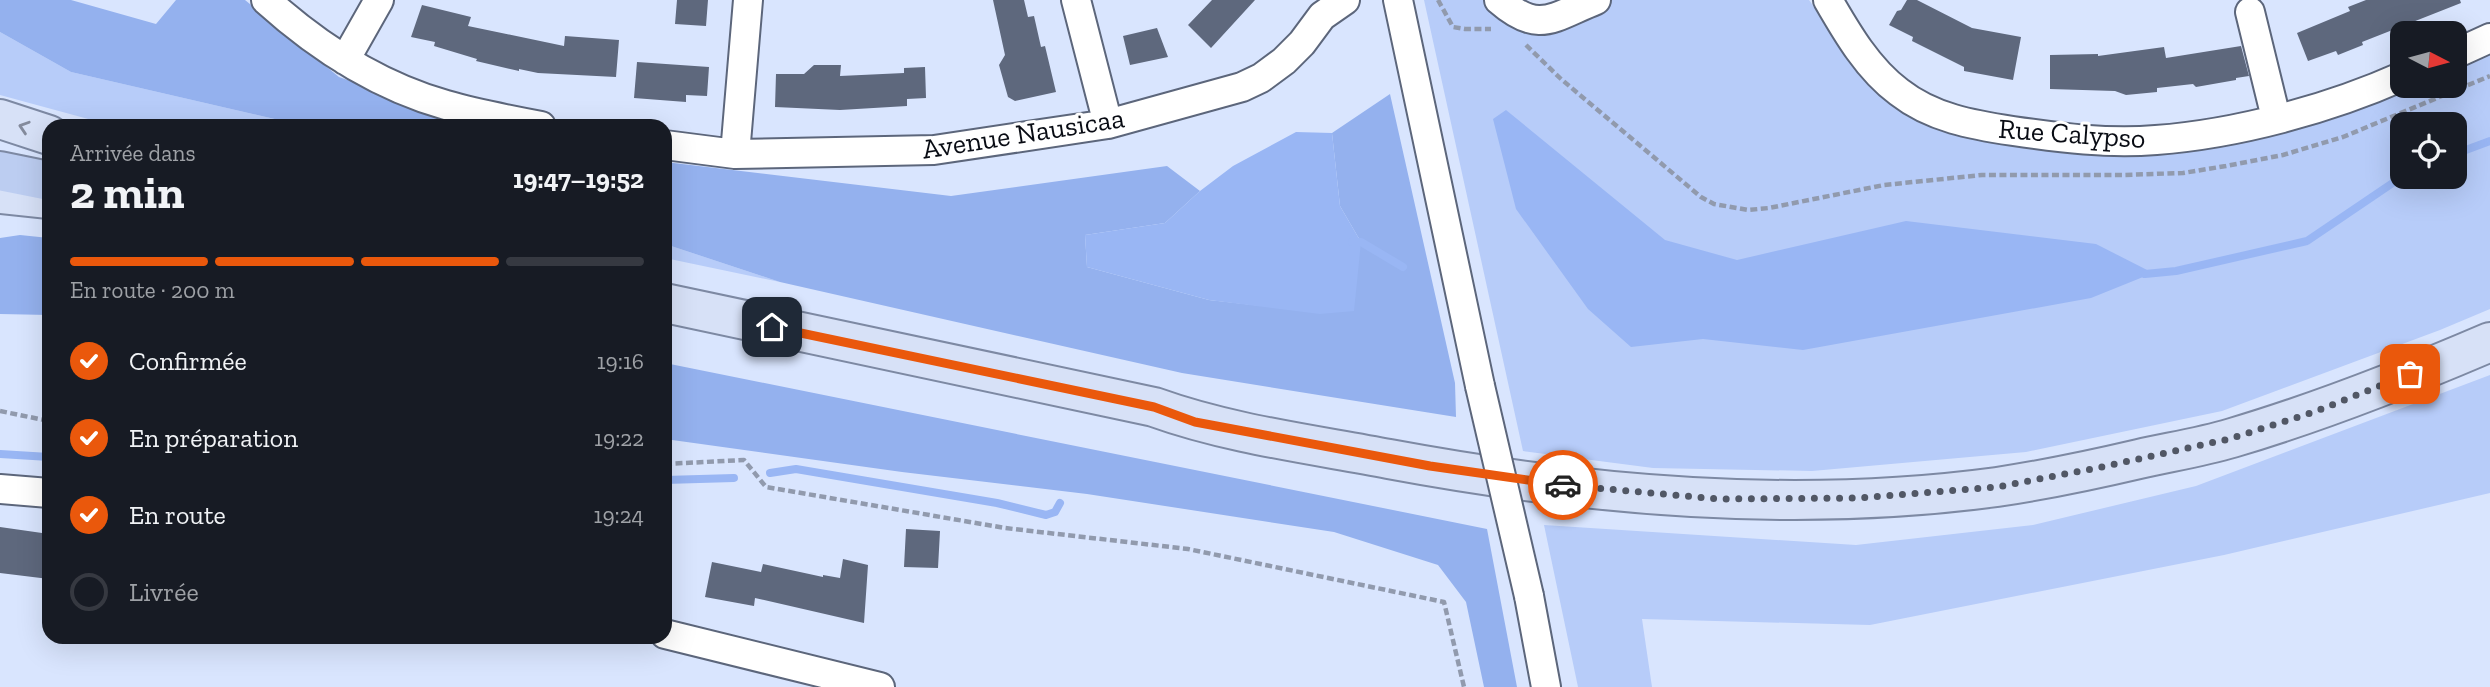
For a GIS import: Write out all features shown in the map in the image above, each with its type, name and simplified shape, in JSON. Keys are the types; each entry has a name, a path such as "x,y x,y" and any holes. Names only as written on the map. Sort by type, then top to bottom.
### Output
{"highway":[{"path":"0,153 42,161"},
{"path":"0,171 42,180"}],"main road":[{"path":"0,119 42,133"},
{"path":"0,194 42,198"},
{"path":"672,305 1154,407 1195,422 1430,466 1584,488 1718,499 1860,498 1997,487 2102,467 2229,439 2314,412 2490,342"},
{"path":"672,327 974,392 1151,422 1195,422"}],"street":[{"path":"266,0 295,27 345,60 392,84 444,105 509,119"},
{"path":"345,60 379,0"},
{"path":"735,155 748,0"},
{"path":"1076,0 1108,124"},
{"name":"Avenue Nausicaa","path":"672,146 735,155 934,150 1108,124 1242,87 1261,78 1293,52 1321,16 1345,0"},
{"path":"1398,0 1480,386 1529,596 1546,687"},
{"path":"1499,0 1518,16 1536,21 1549,19 1596,0"},
{"name":"Rue Calypso","path":"1828,0 1867,61 1882,78 1924,108 1949,119 2060,138 2157,140 2204,134 2347,98 2390,81"},
{"path":"2250,12 2276,118"},
{"path":"2468,48 2490,37"},
{"path":"0,489 42,492"},
{"path":"672,636 880,687"}],"path":[{"path":"0,411 42,420"},
{"path":"672,464 744,460 766,487 1005,528 1188,549 1444,602 1464,687"}],"shaded area":[{"path":"0,0 71,0 156,24 176,0 245,0 339,77 460,119 275,119 71,72 0,32"},
{"path":"1424,0 1522,0 1538,24 1612,0 1809,0 1838,41 1909,112 2133,147 2290,130 2390,88 2390,98 2468,98 2468,54 2490,43 2490,309 2222,411 2026,452 1812,471 1653,468 1523,451"},
{"path":"0,32 71,72 275,119 88,119 0,95"},
{"path":"1390,94 1455,383 1456,417 1182,373 780,282 672,246 672,163 951,196 1167,166 1200,191 1165,223 1085,235 1087,267 1209,300 1262,306 1361,242 1340,206 1332,133"},
{"path":"1506,110 1665,240 1737,260 1906,221 2096,244 2153,273 2091,298 1803,350 1703,339 1631,347 1588,309 1516,209 1493,119"},
{"path":"1296,132 1332,133 1340,206 1361,242 1354,311 1320,314 1209,300 1087,267 1085,235 1165,223 1233,166"},
{"path":"20,235 42,237 42,315 0,314 0,238"},
{"path":"672,246 780,282 672,259"},
{"path":"672,364 1487,529 1517,687 1484,687 1466,602 1438,565 1334,532 1087,494 672,440"},
{"path":"2490,375 2490,493 2224,555 1870,625 1642,619 1652,687 1578,687 1544,525 1856,545 2033,525 2196,486"}],"building":[{"path":"677,0 708,0 706,26 675,24"},
{"path":"993,0 1024,0 1028,17 1034,16 1041,47 1045,46 1056,92 1015,101 1008,97 999,65 1005,55"},
{"path":"1212,0 1255,0 1211,48 1188,25"},
{"path":"1907,0 1917,0 1972,28 2021,37 2013,80 1964,71 1964,67 1912,41 1913,37 1889,25"},
{"path":"2366,0 2460,0 2461,3 2415,21 2390,21 2390,31 2362,42 2363,45 2338,55 2336,51 2308,61 2297,33 2350,11 2348,7"},
{"path":"422,5 471,17 468,26 564,46 565,36 619,40 616,77 519,71 476,61 477,59 434,46 435,42 411,37"},
{"path":"1157,28 1168,57 1130,65 1123,36"},
{"path":"2241,46 2249,76 2236,80 2196,87 2193,84 2157,88 2157,92 2126,95 2115,91 2050,89 2050,55 2098,56 2164,47 2166,58"},
{"path":"637,62 709,67 707,96 686,95 686,102 634,98"},
{"path":"814,65 841,65 840,76 904,73 904,68 925,67 926,98 907,99 907,106 840,110 775,107 776,74 804,74"},
{"path":"0,527 42,533 42,578 0,573"},
{"path":"906,529 940,531 938,568 904,567"},
{"path":"843,559 868,565 864,623 755,598 754,606 705,597 712,562 761,572 763,564 840,578"}],"waterway":[{"path":"2467,150 2490,141"},
{"path":"2145,274 2176,271 2307,241 2390,185"},
{"path":"1352,242 1361,242 1403,267"},
{"path":"0,454 42,457"},
{"path":"770,473 796,469 997,503 1046,515 1055,512 1060,503"},
{"path":"672,480 734,478"}],"way so far":[{"path":"1563,485 1718,499 1860,498 1997,487 2229,439 2314,412 2410,374"}],"route":[{"path":"772,327 1154,407 1195,422 1430,466 1563,485"}]}
